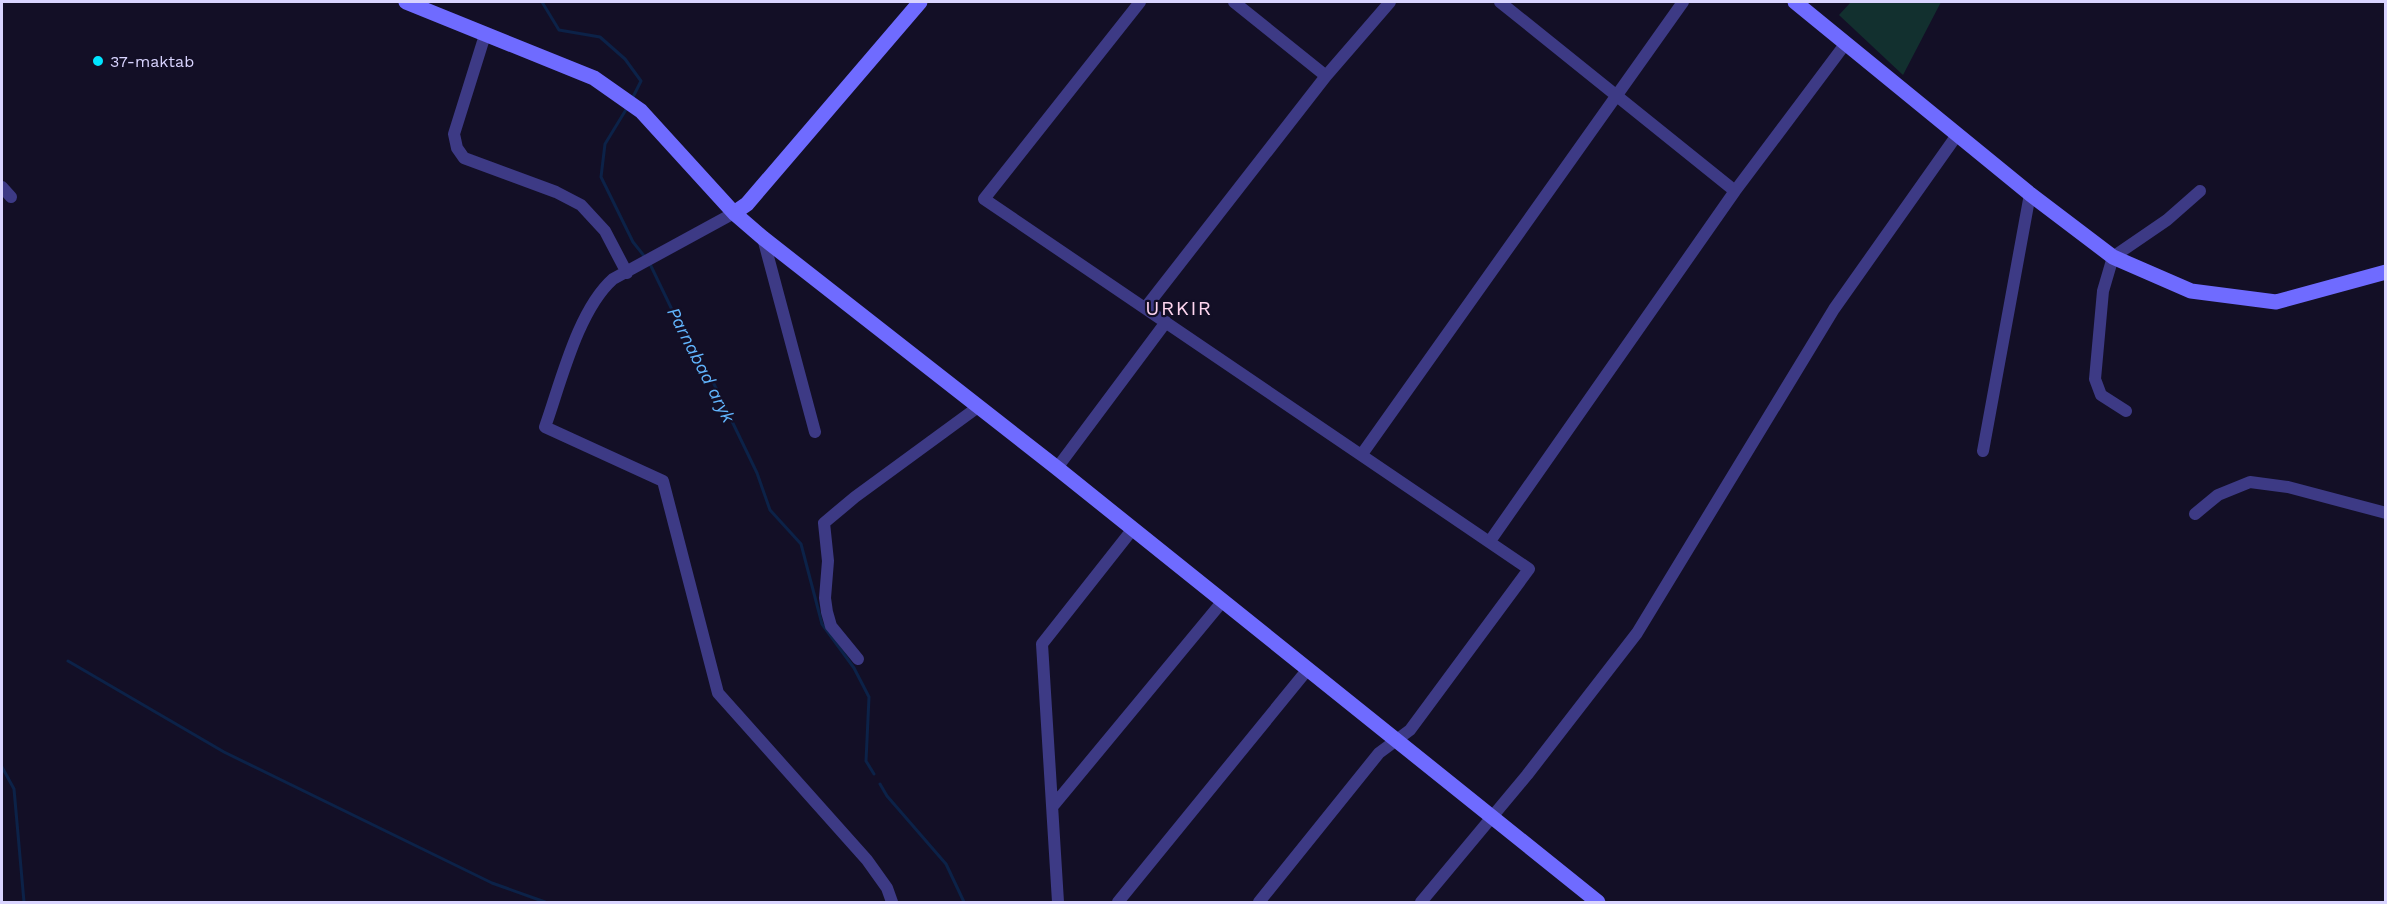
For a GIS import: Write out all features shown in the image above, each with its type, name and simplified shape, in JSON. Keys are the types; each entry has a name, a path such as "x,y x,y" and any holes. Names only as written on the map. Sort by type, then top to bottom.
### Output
{"street":[{"path":"406,2 594,78 621,95 641,111 734,213 762,238 1057,468 1598,903"},
{"path":"892,903 887,888 867,860 718,693 663,481 545,427 576,339 591,305 607,285 747,204 920,2"},
{"path":"1140,2 984,198 1529,569 1410,730 1379,753 1259,903"},
{"path":"1234,2 1326,76"},
{"path":"1146,308 1326,76 1390,2"},
{"path":"1500,2 1735,191"},
{"path":"1362,454 1683,2"},
{"path":"1795,2 2030,194 2113,257 2191,291 2276,302 2385,272"},
{"path":"485,35 454,130 457,148 464,158 556,192 581,205 605,231 627,273"},
{"path":"1490,541 1735,191 1846,43"},
{"path":"1421,903 1637,633 1834,309 1957,135"},
{"path":"2,187 11,197"},
{"path":"2126,411 2101,395 2096,379 2103,291 2113,257 2167,220 2200,191"},
{"path":"1983,451 2030,194"},
{"path":"762,238 815,432"},
{"path":"1057,468 1166,322"},
{"path":"858,659 831,627 826,612 828,561 824,523 855,497 978,407"},
{"path":"2195,514 2218,495 2250,482 2288,487 2385,513"},
{"path":"1058,903 1042,644 1132,530"},
{"path":"1053,806 1222,602"},
{"path":"1118,903 1308,669"}],"green space":[{"path":"1851,2 1941,2 1903,75 1839,15"}],"waterway":[{"name":"Parnabad aryk","path":"542,2 559,30 600,37 625,59 641,81 632,99"},
{"name":"Parnabad aryk","path":"627,108 605,144 601,177 633,242 645,257"},
{"name":"Parnabad aryk","path":"649,262 677,320 714,384 757,473 770,510 801,544 822,624 854,668 869,697 866,761 874,774"},
{"path":"68,661 224,752 492,883 545,902"},
{"path":"2,767 14,789 24,902"},
{"name":"Parnabad aryk","path":"880,784 887,796 946,864 964,902"}],"place":[{"name":"37-maktab","path":"98,61"}],"district":[{"name":"URKIR","path":"1179,308"}]}
